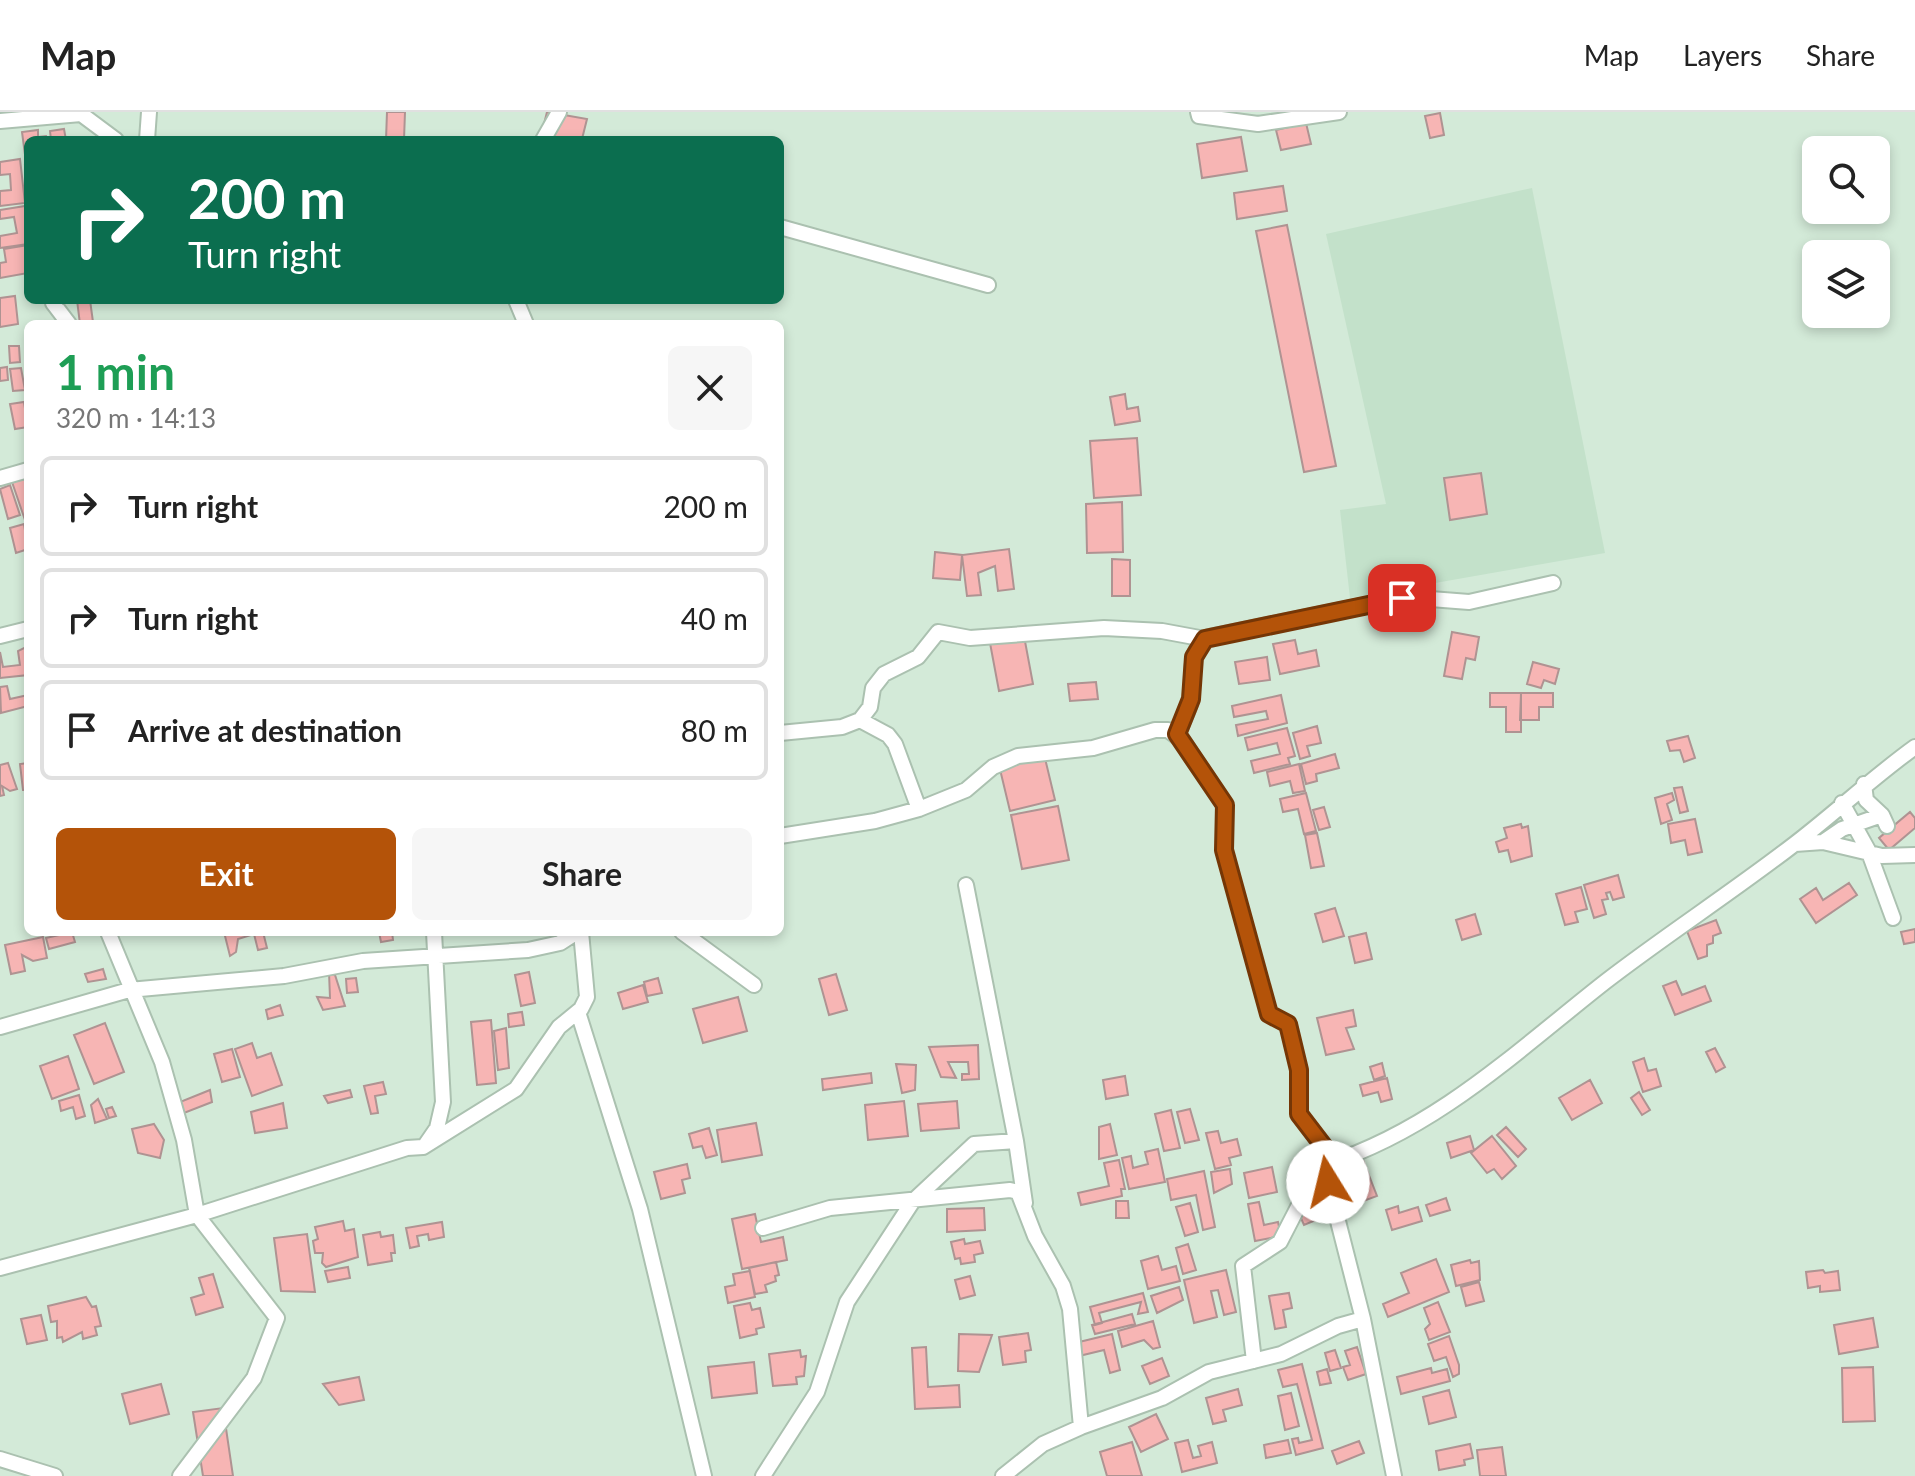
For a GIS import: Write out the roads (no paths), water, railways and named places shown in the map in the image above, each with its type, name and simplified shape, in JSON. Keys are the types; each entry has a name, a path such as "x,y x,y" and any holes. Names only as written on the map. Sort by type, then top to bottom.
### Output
{"street":[{"path":"147,136 149,112"},
{"path":"545,136 559,112"},
{"path":"1198,112 1199,116 1258,124 1339,112"},
{"path":"0,121 81,114 111,136"},
{"path":"784,228 988,285"},
{"path":"54,304 66,320"},
{"path":"0,478 24,471"},
{"path":"784,733 842,727 860,720 870,707 873,688 884,674 918,657 938,632 970,638 1104,628 1162,631 1205,639 1405,597 1469,602 1553,583"},
{"path":"0,636 24,630"},
{"path":"1177,734 1191,699 1194,657 1205,639"},
{"path":"860,720 885,733 895,744 919,809"},
{"path":"784,835 875,821 919,809 966,790 993,767 1018,756 1093,748 1155,730 1177,734 1225,805 1224,850 1269,1014 1288,1024 1299,1070 1299,1114 1323,1144 1328,1182 1363,1319 1394,1476"},
{"path":"1327,1164 1356,1155 1432,1116 1494,1072 1632,961 1795,844 1864,784 1915,747"},
{"path":"1823,842 1842,829 1885,821 1866,800 1864,784"},
{"path":"1842,803 1868,850 1893,918"},
{"path":"1795,844 1823,842 1868,850 1882,856 1915,855"},
{"path":"966,885 1016,1141 1025,1204 1035,1236 1063,1286 1070,1309 1081,1427"},
{"path":"109,936 129,990 162,1062 184,1140 197,1215 277,1318 254,1378 180,1476"},
{"path":"423,1147 437,1128 443,1112 434,936"},
{"path":"0,1027 129,990 284,976 363,961 528,950 568,936"},
{"path":"0,1268 197,1215 407,1148 423,1147 516,1089 559,1027 578,1012 587,997 574,936"},
{"path":"687,936 754,985"},
{"path":"578,1012 640,1209 704,1476"},
{"path":"763,1476 817,1392 847,1302 913,1201 974,1144 1016,1141"},
{"path":"1254,1361 1243,1266 1280,1242 1298,1207 1317,1195 1328,1182"},
{"path":"763,1228 830,1208 1010,1190 1018,1192 1025,1204"},
{"path":"1003,1476 1043,1444 1081,1427 1162,1398 1209,1372 1281,1354 1338,1326 1363,1319"},
{"path":"0,1459 55,1476"}]}
